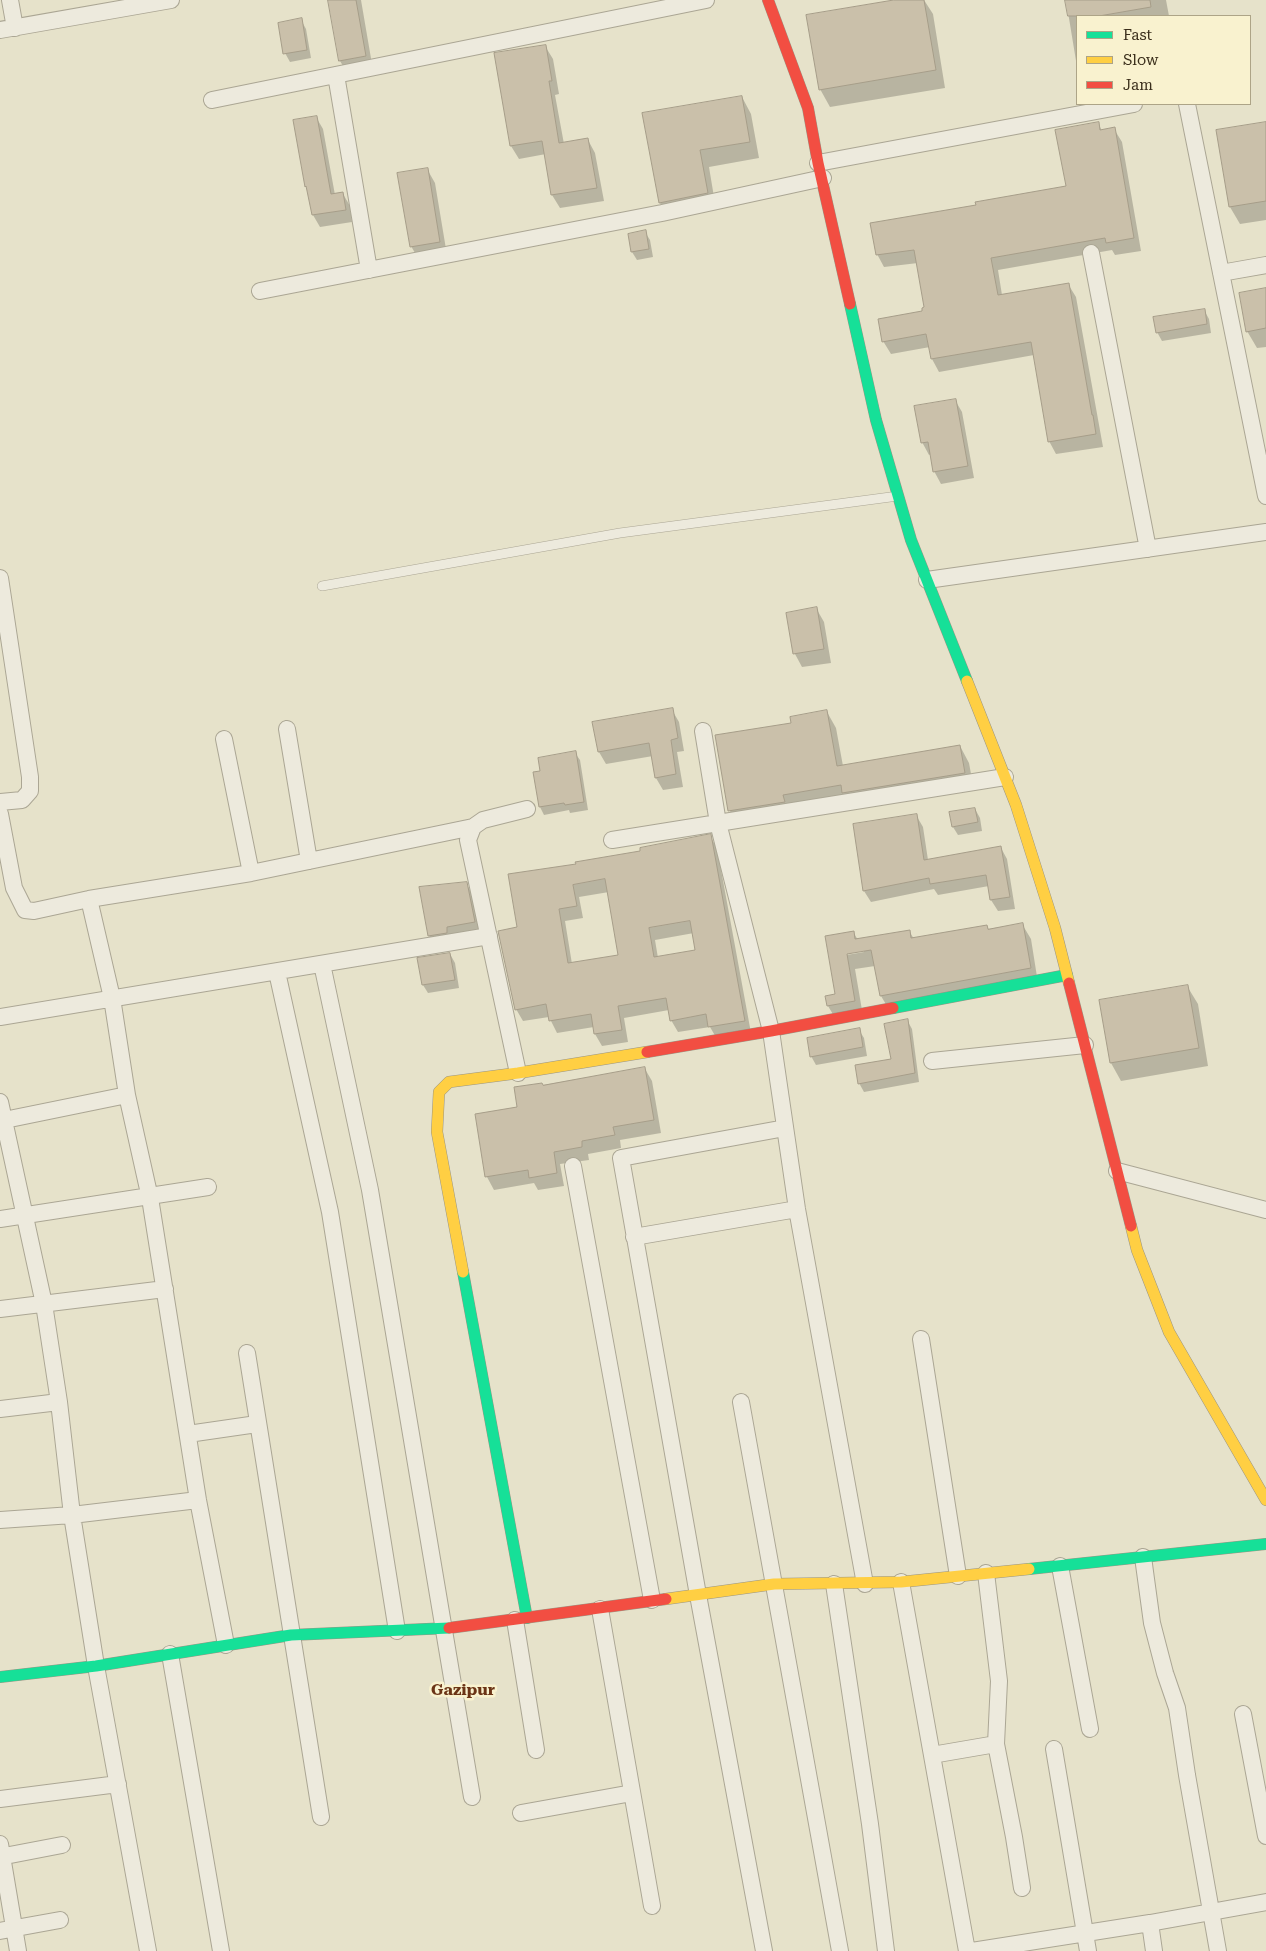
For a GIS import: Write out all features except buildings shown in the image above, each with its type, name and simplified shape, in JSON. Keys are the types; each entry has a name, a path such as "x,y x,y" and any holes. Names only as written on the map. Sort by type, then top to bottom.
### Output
{"street":[{"path":"10,0 8,29 171,0"},
{"path":"212,100 706,0"},
{"path":"768,0 808,108 876,420 898,496 911,540 1016,805 1049,909 1137,1250 1169,1332 1266,1500"},
{"path":"336,75 369,270"},
{"path":"260,291 662,213 821,170 1129,105"},
{"path":"1187,105 1266,496"},
{"path":"1091,253 1148,549"},
{"path":"1221,273 1266,265"},
{"path":"927,580 1266,532"},
{"path":"0,578 7,671 30,777 30,791 22,800 0,802"},
{"path":"287,729 309,861"},
{"path":"703,731 718,823 771,1032 797,1208 865,1584"},
{"path":"224,739 251,874"},
{"path":"612,840 1005,777"},
{"path":"0,814 5,863 14,888 25,910 34,912 88,899 251,874 473,827 483,820 526,809"},
{"path":"473,827 468,840 469,852 518,1073"},
{"path":"88,899 112,998 127,1095 150,1198 198,1500 226,1645"},
{"path":"0,1017 489,936"},
{"path":"322,964 370,1190 442,1629 472,1797"},
{"path":"277,972 330,1212 397,1632"},
{"path":"536,1750 521,1619 437,1132 439,1092 449,1082 518,1073 771,1032 1067,975"},
{"path":"932,1061 1085,1045"},
{"path":"2,1120 127,1095"},
{"path":"0,1102 2,1120 44,1304 59,1402 72,1515 96,1666 148,1951"},
{"path":"764,1951 698,1595 621,1158 785,1128"},
{"path":"573,1166 652,1600"},
{"path":"1117,1171 1266,1210"},
{"path":"0,1219 150,1198 208,1187"},
{"path":"634,1237 797,1208"},
{"path":"0,1309 165,1289"},
{"path":"921,1339 958,1576"},
{"path":"246,1353 321,1817"},
{"path":"0,1410 59,1402"},
{"path":"741,1402 840,1951"},
{"path":"188,1434 257,1424"},
{"path":"0,1520 72,1515 198,1500"},
{"path":"0,1677 96,1666 291,1635 442,1629 774,1584 902,1582 1266,1544"},
{"path":"1143,1557 1152,1623 1165,1673 1177,1708 1218,1951"},
{"path":"1060,1566 1090,1729"},
{"path":"986,1573 999,1681 996,1744 1022,1888"},
{"path":"902,1582 967,1951"},
{"path":"834,1584 870,1824 886,1951"},
{"path":"600,1609 652,1906"},
{"path":"170,1654 221,1951"},
{"path":"1243,1714 1266,1836"},
{"path":"932,1755 996,1744"},
{"path":"1054,1749 1088,1951"},
{"path":"0,1799 118,1784"},
{"path":"521,1813 632,1793"},
{"path":"18,1951 7,1929 1,1852 62,1846"},
{"path":"972,1951 1150,1923 1266,1902"},
{"path":"7,1929 60,1920"},
{"path":"1150,1923 1154,1951"}],"lane":[{"path":"322,586 620,533 898,496"}],"traffic: fast":[{"path":"850,304 876,420 911,540 967,681"},
{"path":"893,1008 1067,975"},
{"path":"463,1272 527,1618"},
{"path":"1029,1569 1266,1544"},
{"path":"0,1677 96,1666 291,1635 449,1628"}],"traffic: slow":[{"path":"967,681 1016,805 1055,928 1069,983"},
{"path":"463,1272 437,1132 439,1092 449,1082 647,1052"},
{"path":"1131,1226 1137,1250 1169,1332 1266,1500"},
{"path":"666,1599 774,1584 901,1582 1029,1569"}],"traffic: jam":[{"path":"768,0 808,108 818,163 850,304"},
{"path":"1069,983 1131,1226"},
{"path":"647,1052 893,1008"},
{"path":"449,1628 666,1599"}],"district":[{"name":"Gazipur","path":"463,1690"}]}
